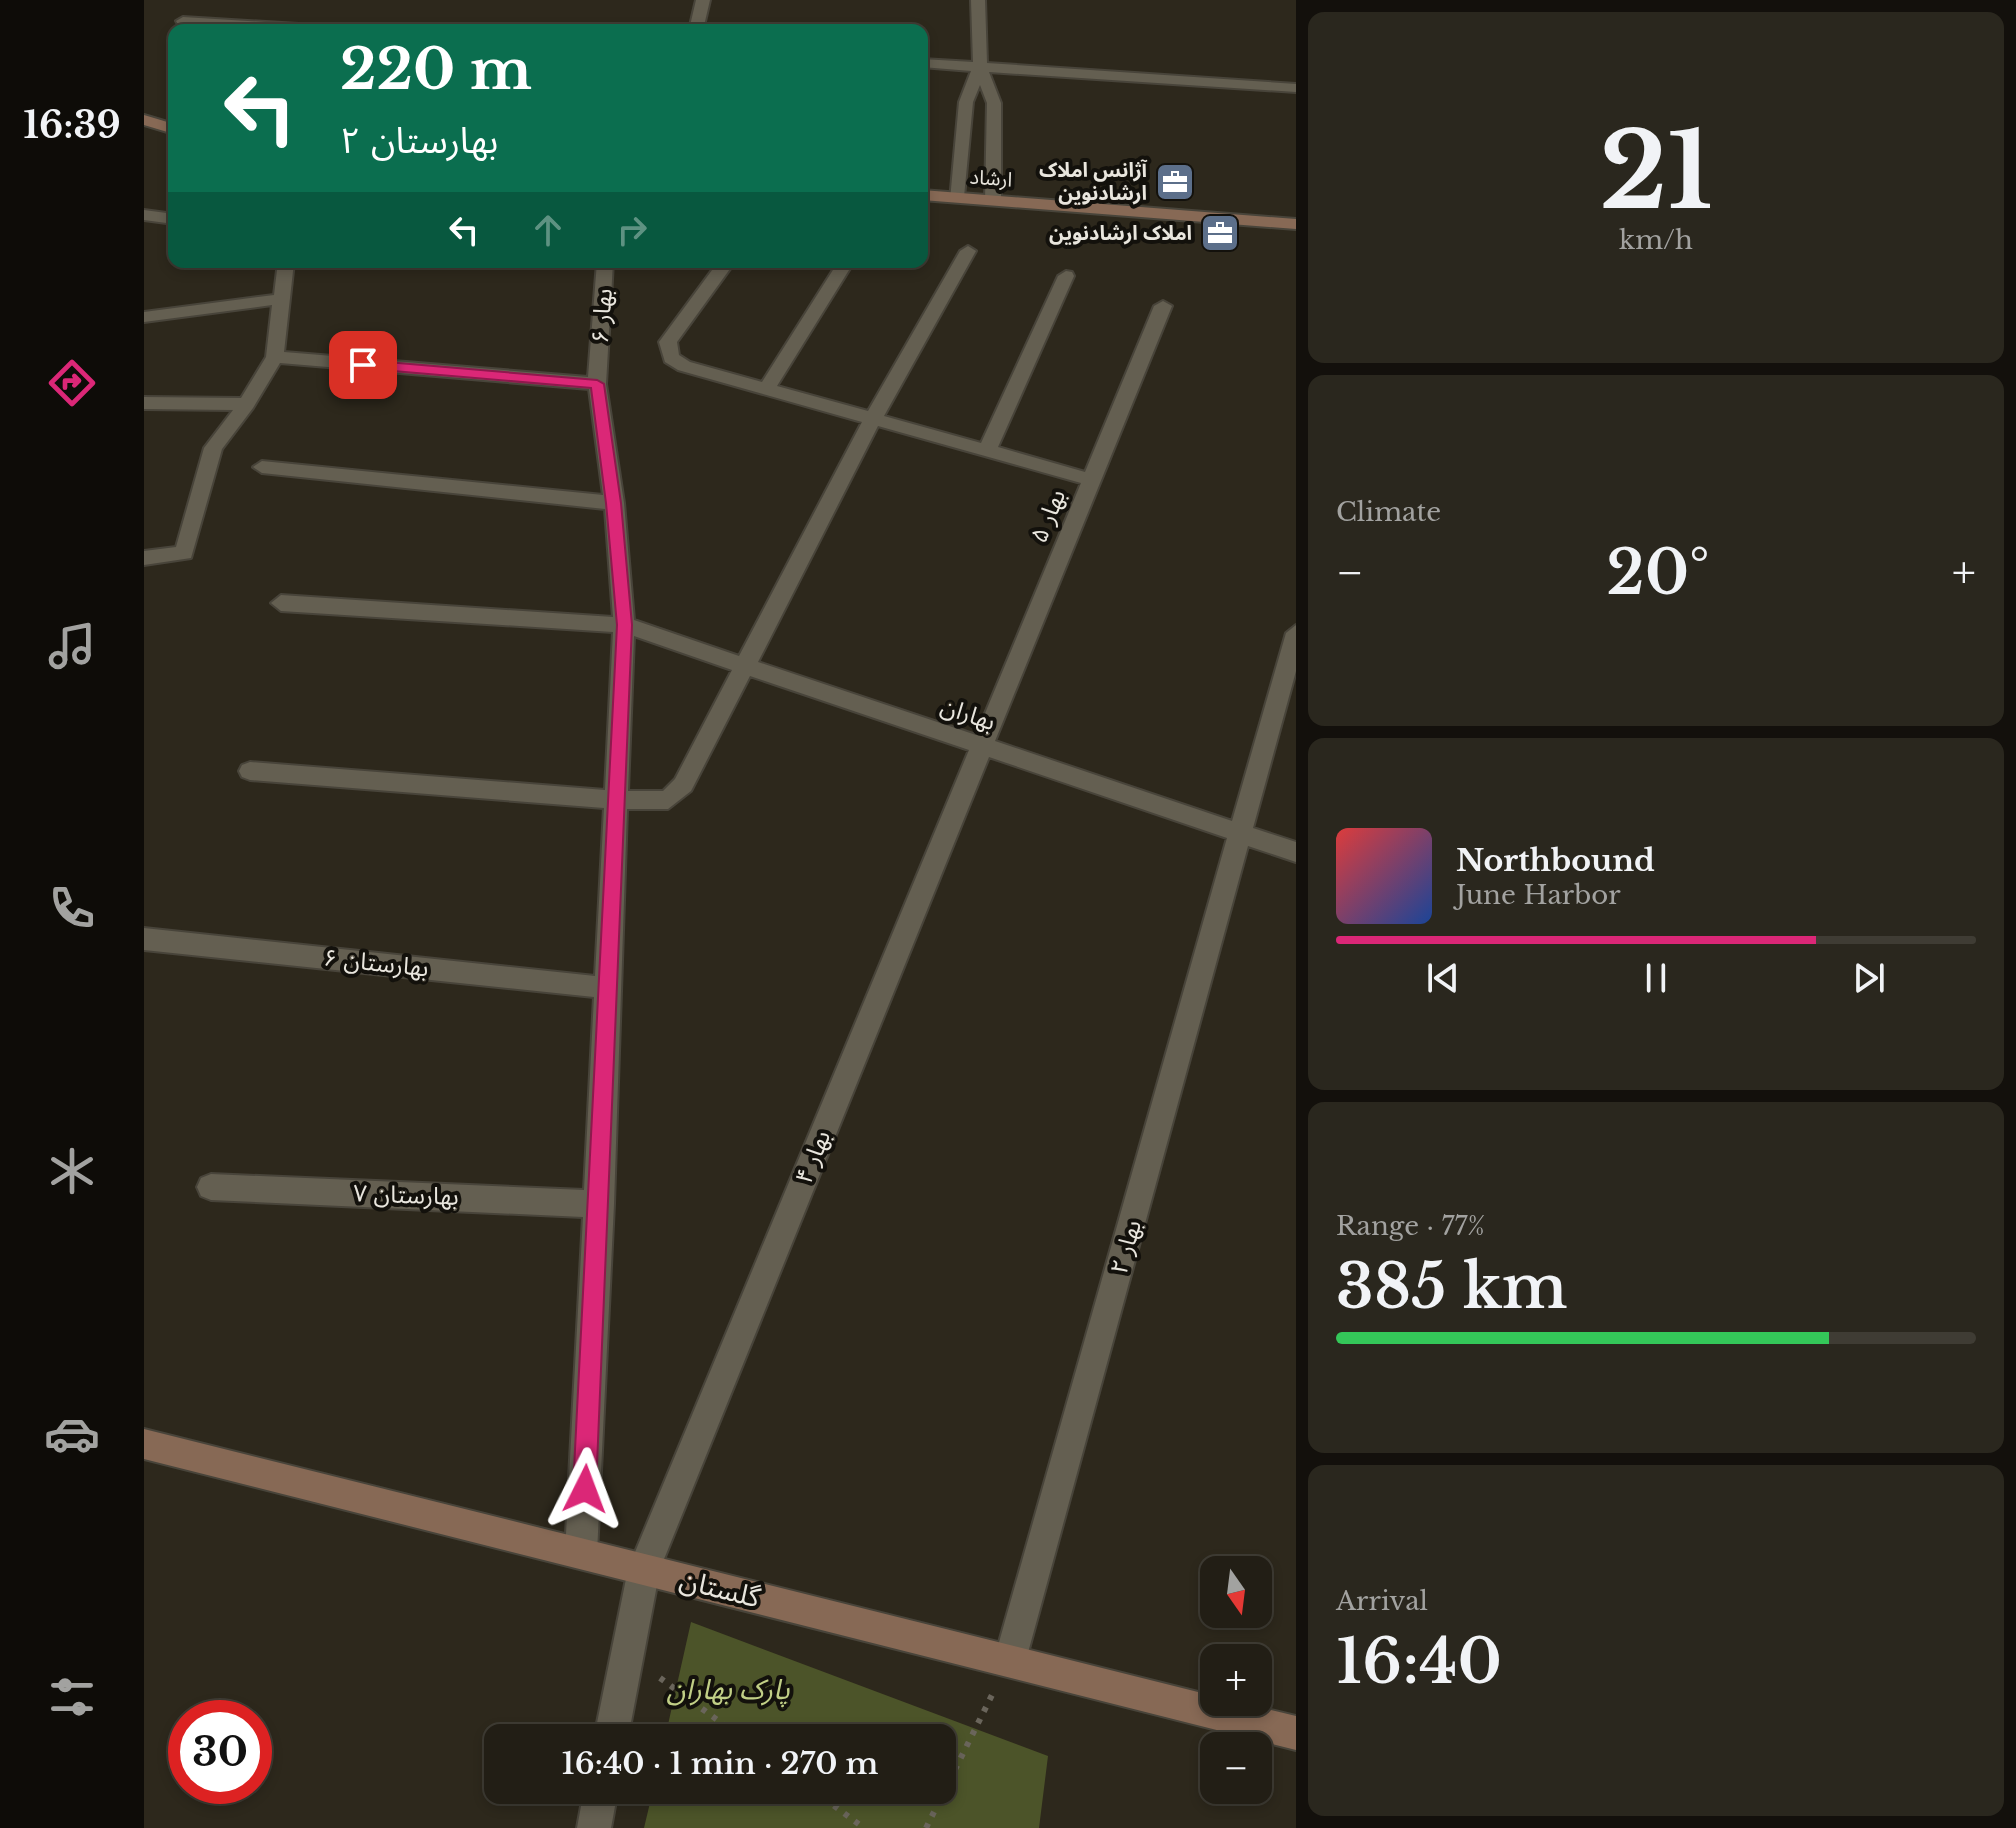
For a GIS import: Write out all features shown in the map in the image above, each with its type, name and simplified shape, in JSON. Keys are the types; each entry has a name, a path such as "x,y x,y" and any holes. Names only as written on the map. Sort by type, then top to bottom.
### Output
{"main road":[{"path":"144,120 168,127"},
{"name":"ارشاد","path":"928,195 1296,224"},
{"name":"گلستان","path":"144,1444 1296,1733"}],"street":[{"path":"697,24 703,0"},
{"path":"978,0 980,66 994,103 993,200"},
{"path":"183,21 232,24"},
{"path":"928,63 1296,88"},
{"path":"956,197 966,102 980,66"},
{"path":"144,215 168,218"},
{"path":"250,771 617,800 668,800 683,785 874,417 968,251"},
{"path":"144,558 184,553 213,448 247,404 275,357 285,268"},
{"name":"بهار ۶","path":"581,1553 600,1204 624,625 614,503 597,384 605,268"},
{"path":"723,268 668,342 667,351 671,358 684,366 1092,480"},
{"path":"767,388 842,268"},
{"path":"988,449 1066,276"},
{"path":"144,317 281,299"},
{"name":"بهار ۵","path":"982,746 1163,306"},
{"path":"275,357 597,384"},
{"path":"144,403 247,404"},
{"path":"262,467 614,503"},
{"name":"بهاران","path":"281,603 624,625 1296,852"},
{"name":"بهار ۲","path":"1010,1660 1296,633"},
{"name":"بهار ۴","path":"614,1724 644,1569 982,746"},
{"name":"بهارستان ۶","path":"144,939 609,988"},
{"name":"بهارستان ۷","path":"211,1187 600,1204"},
{"path":"594,1828 598,1804"}],"path":[{"path":"627,1654 723,1724"},
{"path":"926,1828 1010,1660"},
{"path":"832,1804 864,1828"}],"green space":[{"name":"پارک بهاران","path":"691,1622 1048,1756 1039,1828 644,1828 650,1804 956,1804 956,1724 668,1724"}],"place":[{"name":"آژانس املاک ارشادنوین","path":"1175,182"},
{"name":"املاک ارشادنوین","path":"1220,233"}],"route":[{"path":"363,365 597,384 614,503 624,625 585,1489"}]}
